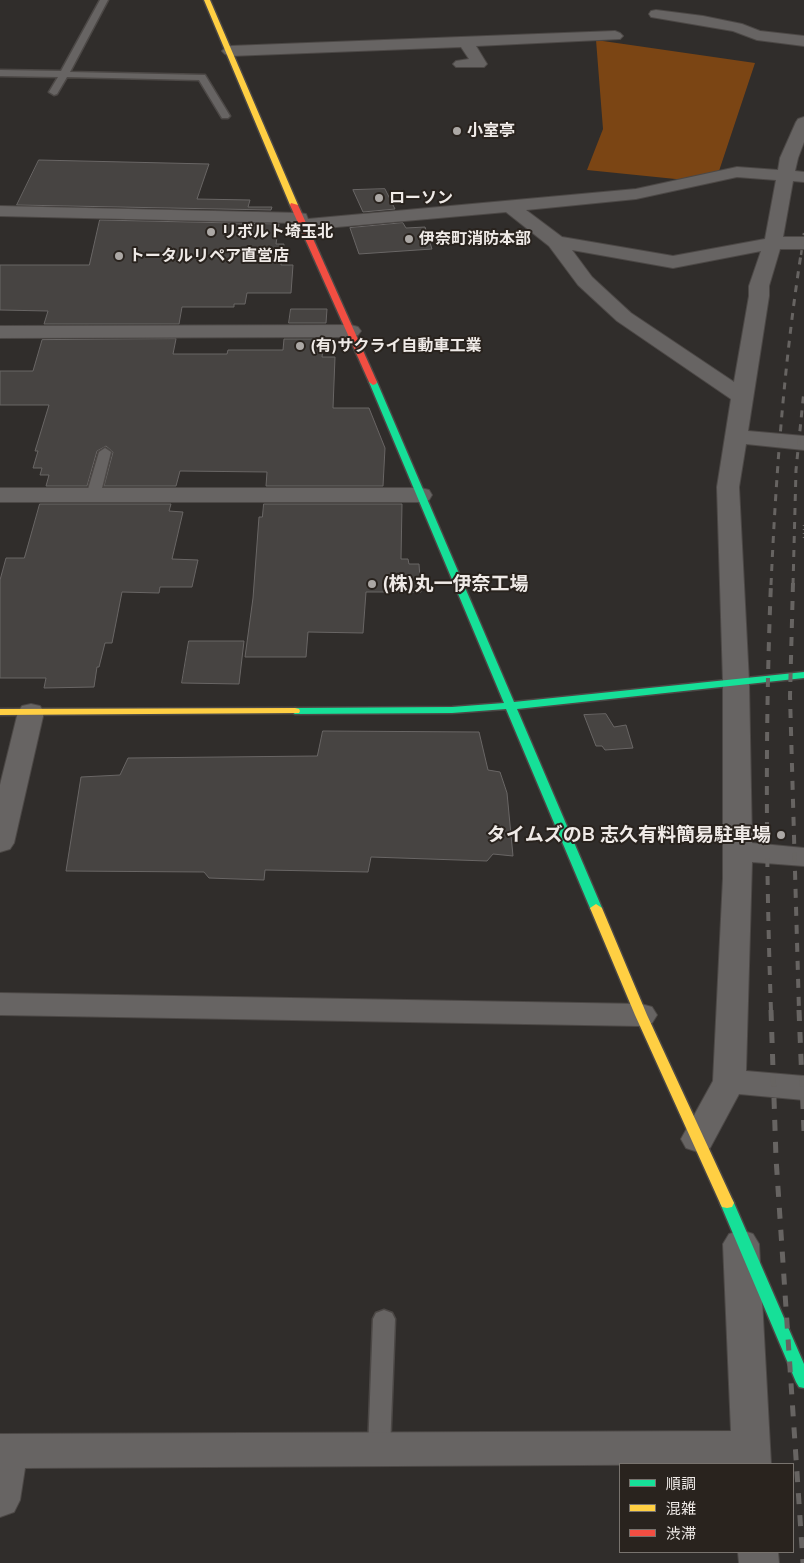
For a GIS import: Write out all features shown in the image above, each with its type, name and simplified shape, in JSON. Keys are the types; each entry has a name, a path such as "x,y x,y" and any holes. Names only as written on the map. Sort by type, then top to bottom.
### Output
{"street":[{"path":"207,0 302,222 352,331 641,1015 740,1232 804,1382"},
{"path":"643,26 673,0"},
{"path":"656,14 712,22 757,35 804,41"},
{"path":"230,51 615,36"},
{"path":"461,64 479,64 466,42"},
{"path":"698,1139 729,1081 738,850 736,682 728,487 755,313 760,296 759,286 794,176 789,158 804,122"},
{"path":"0,212 302,222 511,207 636,194 737,172 794,176"},
{"path":"511,207 556,242 585,281 624,317 742,397"},
{"path":"556,242 673,262 773,244 804,243"},
{"path":"0,332 352,331"},
{"path":"736,436 804,443"},
{"path":"0,495 421,495"},
{"path":"0,712 392,711 510,706 804,675"},
{"path":"0,843 31,712"},
{"path":"738,850 804,857"},
{"path":"0,1004 641,1015"},
{"path":"729,1081 804,1088"},
{"path":"0,1500 4,1451 379,1450 752,1456 740,1232"}],"lane":[{"path":"54,92 104,0"},
{"path":"0,73 63,76 202,77 225,116"},
{"path":"93,496 105,452"},
{"path":"379,1450 384,1318"}],"path":[{"path":"804,525 804,539"}],"shaded area":[{"path":"596,40 755,63 715,183 587,170 603,129"}],"building":[{"path":"39,160 209,164 197,199 250,200 248,207 272,207 271,210 17,205"},
{"path":"385,189 395,209 363,212 353,190"},
{"path":"100,220 279,224 276,244 284,244 281,265 293,265 291,293 247,293 245,304 234,304 234,307 182,307 179,324 44,324 48,311 0,310 0,265 89,265"},
{"path":"403,223 406,228 425,227 432,249 359,254 350,228"},
{"path":"291,309 327,309 326,323 289,323"},
{"path":"176,339 173,354 227,354 228,350 283,350 284,339 324,339 322,357 335,357 333,408 369,408 385,448 383,486 266,486 267,472 180,471 176,486 104,486 113,452 106,446 97,451 87,486 46,486 49,475 40,475 42,468 33,468 38,451 35,451 49,405 0,405 0,371 33,371 42,340"},
{"path":"40,504 171,504 169,511 183,512 172,559 198,560 192,587 160,587 159,593 122,592 112,643 105,643 99,667 97,667 94,687 44,688 46,678 0,678 0,580 6,558 24,558"},
{"path":"264,504 402,504 401,559 408,559 409,564 419,564 421,592 366,592 363,633 308,632 306,657 245,657 253,598 259,517 262,517"},
{"path":"189,641 244,641 239,684 182,683"},
{"path":"606,714 614,727 626,725 633,748 605,750 602,746 596,746 584,715"},
{"path":"323,731 479,732 488,770 500,772 507,793 513,856 493,854 487,861 371,857 368,872 265,870 264,880 209,878 204,872 66,871 81,777 120,775 128,758 317,756"}],"railway":[{"path":"801,255 804,233"},
{"path":"771,585 782,419 801,254"},
{"path":"793,585 796,470 804,390"},
{"path":"771,583 767,797 771,1011"},
{"path":"793,583 790,696 799,1011"},
{"path":"771,1010 776,1158 803,1563"},
{"path":"799,1010 804,1131"}],"traffic: fast":[{"path":"373,382 596,908"},
{"path":"295,711 452,710 510,706 804,675"},
{"path":"727,1203 804,1382"}],"traffic: slow":[{"path":"207,0 294,205"},
{"path":"0,712 295,711"},
{"path":"596,908 641,1015 727,1203"}],"traffic: jam":[{"path":"294,205 373,382"}],"place":[{"name":"小室亭","path":"457,131"},
{"name":"ローソン","path":"379,198"},
{"name":"リボルト埼玉北","path":"211,232"},
{"name":"伊奈町消防本部","path":"409,239"},
{"name":"トータルリペア直営店","path":"119,256"},
{"name":"(有)サクライ自動車工業","path":"300,346"},
{"name":"(株)丸一伊奈工場","path":"372,584"},
{"name":"タイムズのB 志久有料簡易駐車場","path":"781,835"}]}
